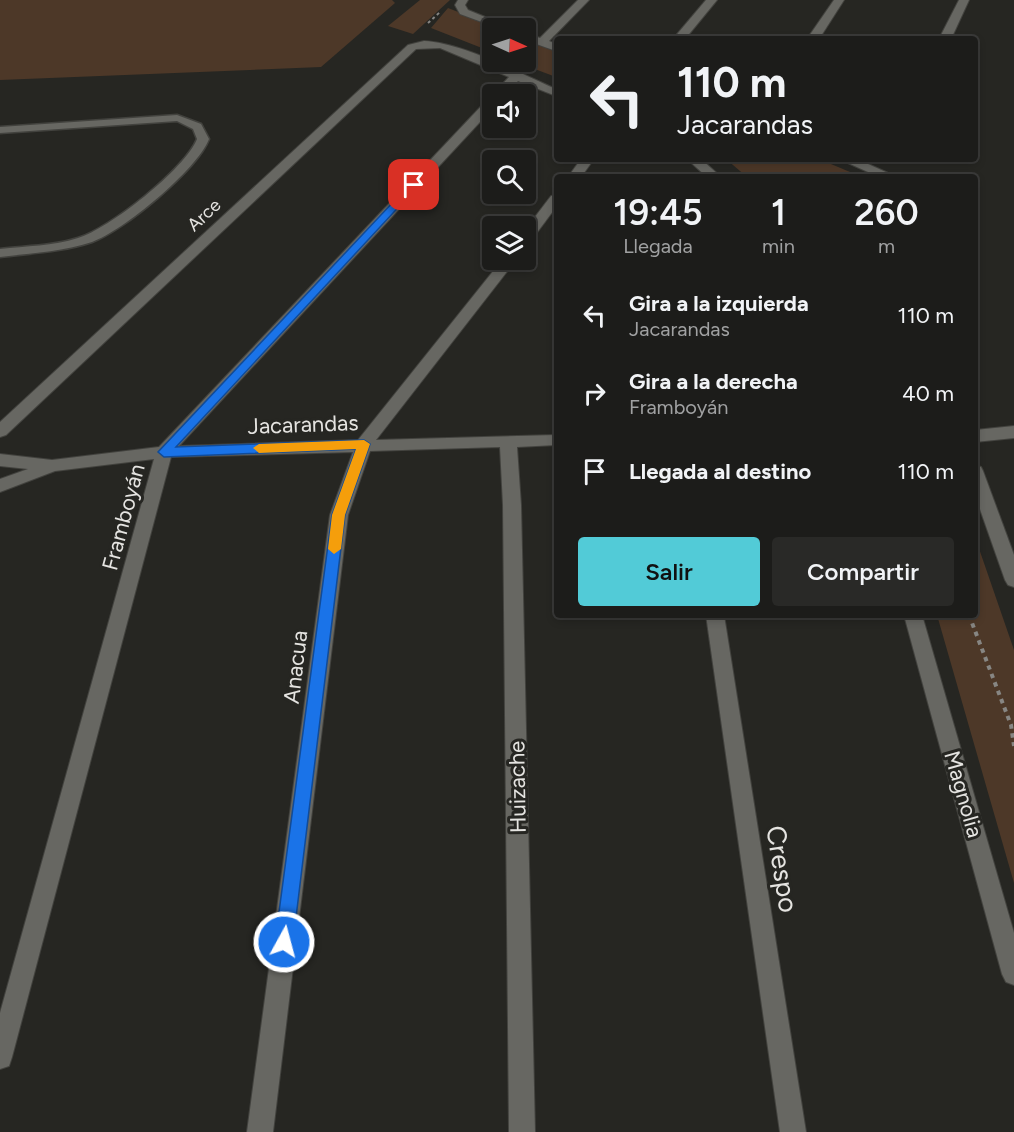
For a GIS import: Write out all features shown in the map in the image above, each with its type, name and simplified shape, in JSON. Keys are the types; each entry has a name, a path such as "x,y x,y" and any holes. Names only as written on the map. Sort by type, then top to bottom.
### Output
{"street":[{"path":"542,42 584,0"},
{"path":"682,36 712,0"},
{"path":"815,36 839,0"},
{"path":"946,36 964,0"},
{"path":"464,6 487,18"},
{"path":"536,40 554,47"},
{"name":"Arce","path":"0,431 412,47 424,44 442,45 517,75"},
{"path":"508,84 517,75 554,92"},
{"name":"Framboyán","path":"0,1057 164,452 482,113"},
{"path":"576,174 586,162"},
{"path":"697,162 711,174"},
{"path":"852,162 880,174"},
{"path":"536,225 554,202"},
{"name":"Anacua","path":"260,1132 339,515 364,444 501,270"},
{"path":"978,436 1014,432"},
{"name":"Jacarandas","path":"0,460 52,466 164,452 364,444 554,440"},
{"name":"Huizache","path":"508,442 512,505 522,1132"},
{"name":"Jacarandas","path":"0,486 52,466"},
{"path":"978,479 1014,580"},
{"name":"Crespo","path":"715,618 793,1132"},
{"name":"Magnolia","path":"914,618 1014,974"}],"lane":[{"path":"0,130 177,118 191,121 200,129 203,140 198,153 182,170 108,229 92,238 74,243 0,253"}],"path":[{"path":"970,618 1011,726 1014,746"}],"shaded area":[{"path":"0,0 392,0 395,3 321,67 0,80"},
{"path":"420,0 450,0 413,34 388,26"},
{"path":"448,8 482,21 482,48 431,28"},
{"path":"536,44 554,51 554,76 536,70"},
{"path":"730,162 826,162 855,174 744,174"},
{"path":"978,546 1014,650 1014,883 938,618 978,618"}],"slow traffic":[{"path":"259,448 364,444 339,515 334,549"}],"route":[{"path":"284,942 339,515 364,444 164,452 414,185"}]}
